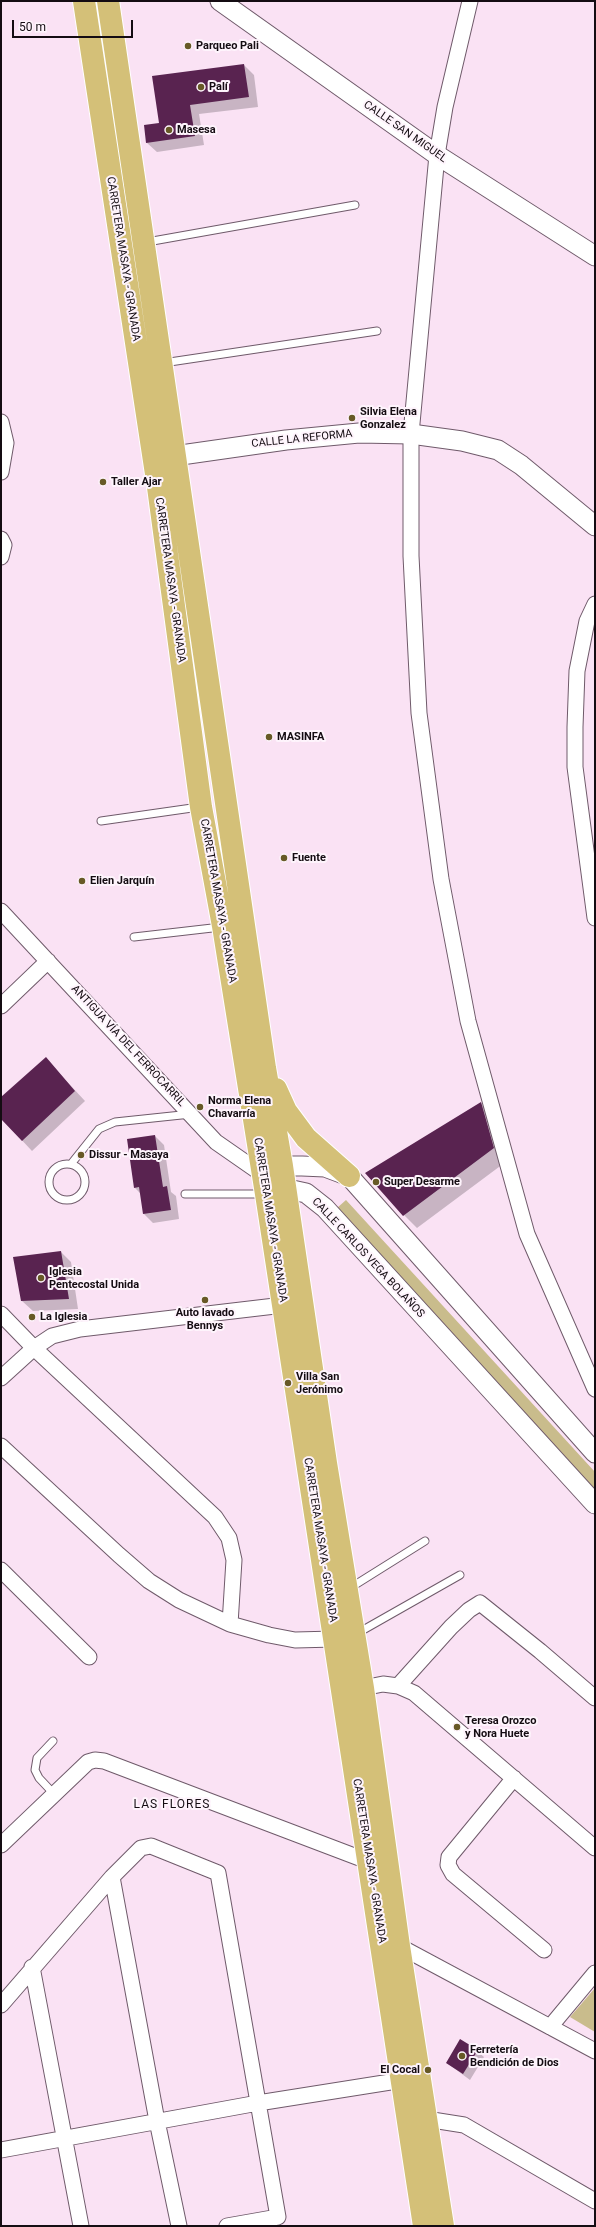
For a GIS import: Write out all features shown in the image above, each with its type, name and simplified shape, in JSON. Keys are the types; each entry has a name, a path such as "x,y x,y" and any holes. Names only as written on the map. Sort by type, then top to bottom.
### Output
{"highway":[{"name":"CARRETERA MASAYA - GRANADA","path":"84,1 158,487 201,807 292,1304 347,1590 345,1637 363,1688 399,1946 442,2226"},
{"name":"CARRETERA MASAYA - GRANADA","path":"108,1 142,243 265,1068 282,1166 271,1186"},
{"path":"265,1068 286,1111 306,1138 349,1176"},
{"name":"CARRETERA MASAYA - GRANADA","path":"292,1304 345,1637 370,1862 424,2226"}],"street":[{"name":"CALLE SAN MIGUEL","path":"220,1 437,155 595,256"},
{"path":"470,1 445,107 437,155 411,434 411,556 419,713 441,879 468,1021 527,1234 595,1389"},
{"path":"1,422 6,443 1,472"},
{"name":"CALLE LA REFORMA","path":"174,456 286,440 360,433 411,434 462,441 498,450 521,465 595,526"},
{"path":"1,539 4,545 1,558"},
{"path":"595,604 587,621 577,671 575,767 582,831 595,918"},
{"name":"ANTIGUA VÍA DEL FERROCARRIL","path":"1,911 216,1142 271,1186"},
{"path":"1,1006 48,961"},
{"path":"282,1166 325,1167 349,1176 595,1453"},
{"name":"CALLE CARLOS VEGA BOLAÑOS","path":"271,1186 306,1194 325,1208 595,1504"},
{"path":"1,1378 34,1348 52,1336 80,1329 292,1304"},
{"path":"1,1314 34,1348 215,1517 229,1538 234,1560 230,1624"},
{"path":"1,1446 149,1581 179,1600 230,1624 269,1635 294,1640 345,1637"},
{"path":"1,1570 89,1657"},
{"path":"398,1686 451,1627 469,1610 480,1603 540,1650 595,1698"},
{"path":"363,1688 383,1684 398,1686 414,1694 595,1848"},
{"path":"1,1845 88,1762 104,1761 370,1862"},
{"path":"514,1778 449,1856 448,1865 453,1874 544,1950"},
{"path":"1,2005 112,1877 146,1846 159,1848 218,1873 278,2217 227,2226"},
{"path":"112,1877 157,2121 179,2226"},
{"path":"399,1946 595,2050"},
{"path":"32,1968 81,2226"},
{"path":"550,2027 595,1973"},
{"path":"1,2150 258,2103 403,2080"},
{"path":"426,2119 464,2125 595,2201"}],"lane":[{"path":"142,243 174,236 355,205"},
{"path":"161,363 377,330"},
{"path":"101,821 201,807"},
{"path":"134,937 223,926"},
{"path":"71,1164 90,1138 99,1129 115,1122 191,1114"},
{"path":"61,1164 71,1164 80,1168 85,1178 85,1188 78,1197 68,1200 58,1198 51,1190 49,1180 52,1170 61,1164"},
{"path":"185,1194 271,1186"},
{"path":"347,1590 425,1541"},
{"path":"345,1637 460,1575"},
{"path":"53,1741 37,1758 35,1770 39,1778 54,1794"}],"shaded area":[{"path":"346,1200 595,1472 595,1493 337,1208"},
{"path":"595,1988 595,2032 570,2017"}],"building":[{"name":"Palí","path":"244,64 249,97 190,105 195,136 146,143 144,125 159,123 152,76"},
{"path":"46,1057 75,1091 22,1141 1,1119 1,1097"},
{"path":"481,1102 494,1148 403,1216 365,1173"},
{"path":"155,1135 163,1187 167,1186 171,1210 143,1214 139,1187 134,1188 127,1139"},
{"name":"Iglesia Pentecostal Unida","path":"61,1251 69,1299 21,1301 13,1257"},
{"name":"Ferretería Bendición de Dios","path":"460,2039 478,2050 463,2074 446,2063"}],"place":[{"name":"Parqueo Pali","path":"188,46"},
{"name":"Palí","path":"201,87"},
{"name":"Masesa","path":"169,130"},
{"name":"Silvia Elena Gonzalez","path":"352,418"},
{"name":"Taller Ajar","path":"103,482"},
{"name":"MASINFA","path":"269,737"},
{"name":"Fuente","path":"284,858"},
{"name":"Elien Jarquín","path":"82,881"},
{"name":"Norma Elena Chavarría","path":"200,1107"},
{"name":"Dissur - Masaya","path":"81,1155"},
{"name":"Super Desarme","path":"376,1182"},
{"name":"Iglesia Pentecostal Unida","path":"41,1278"},
{"name":"Auto lavado Bennys","path":"205,1300"},
{"name":"La Iglesia","path":"32,1317"},
{"name":"Villa San Jerónimo","path":"288,1383"},
{"name":"Teresa Orozco y Nora Huete","path":"457,1727"},
{"name":"Ferretería Bendición de Dios","path":"462,2056"},
{"name":"El Cocal","path":"428,2070"}],"district":[{"name":"LAS FLORES","path":"172,1805"}]}
